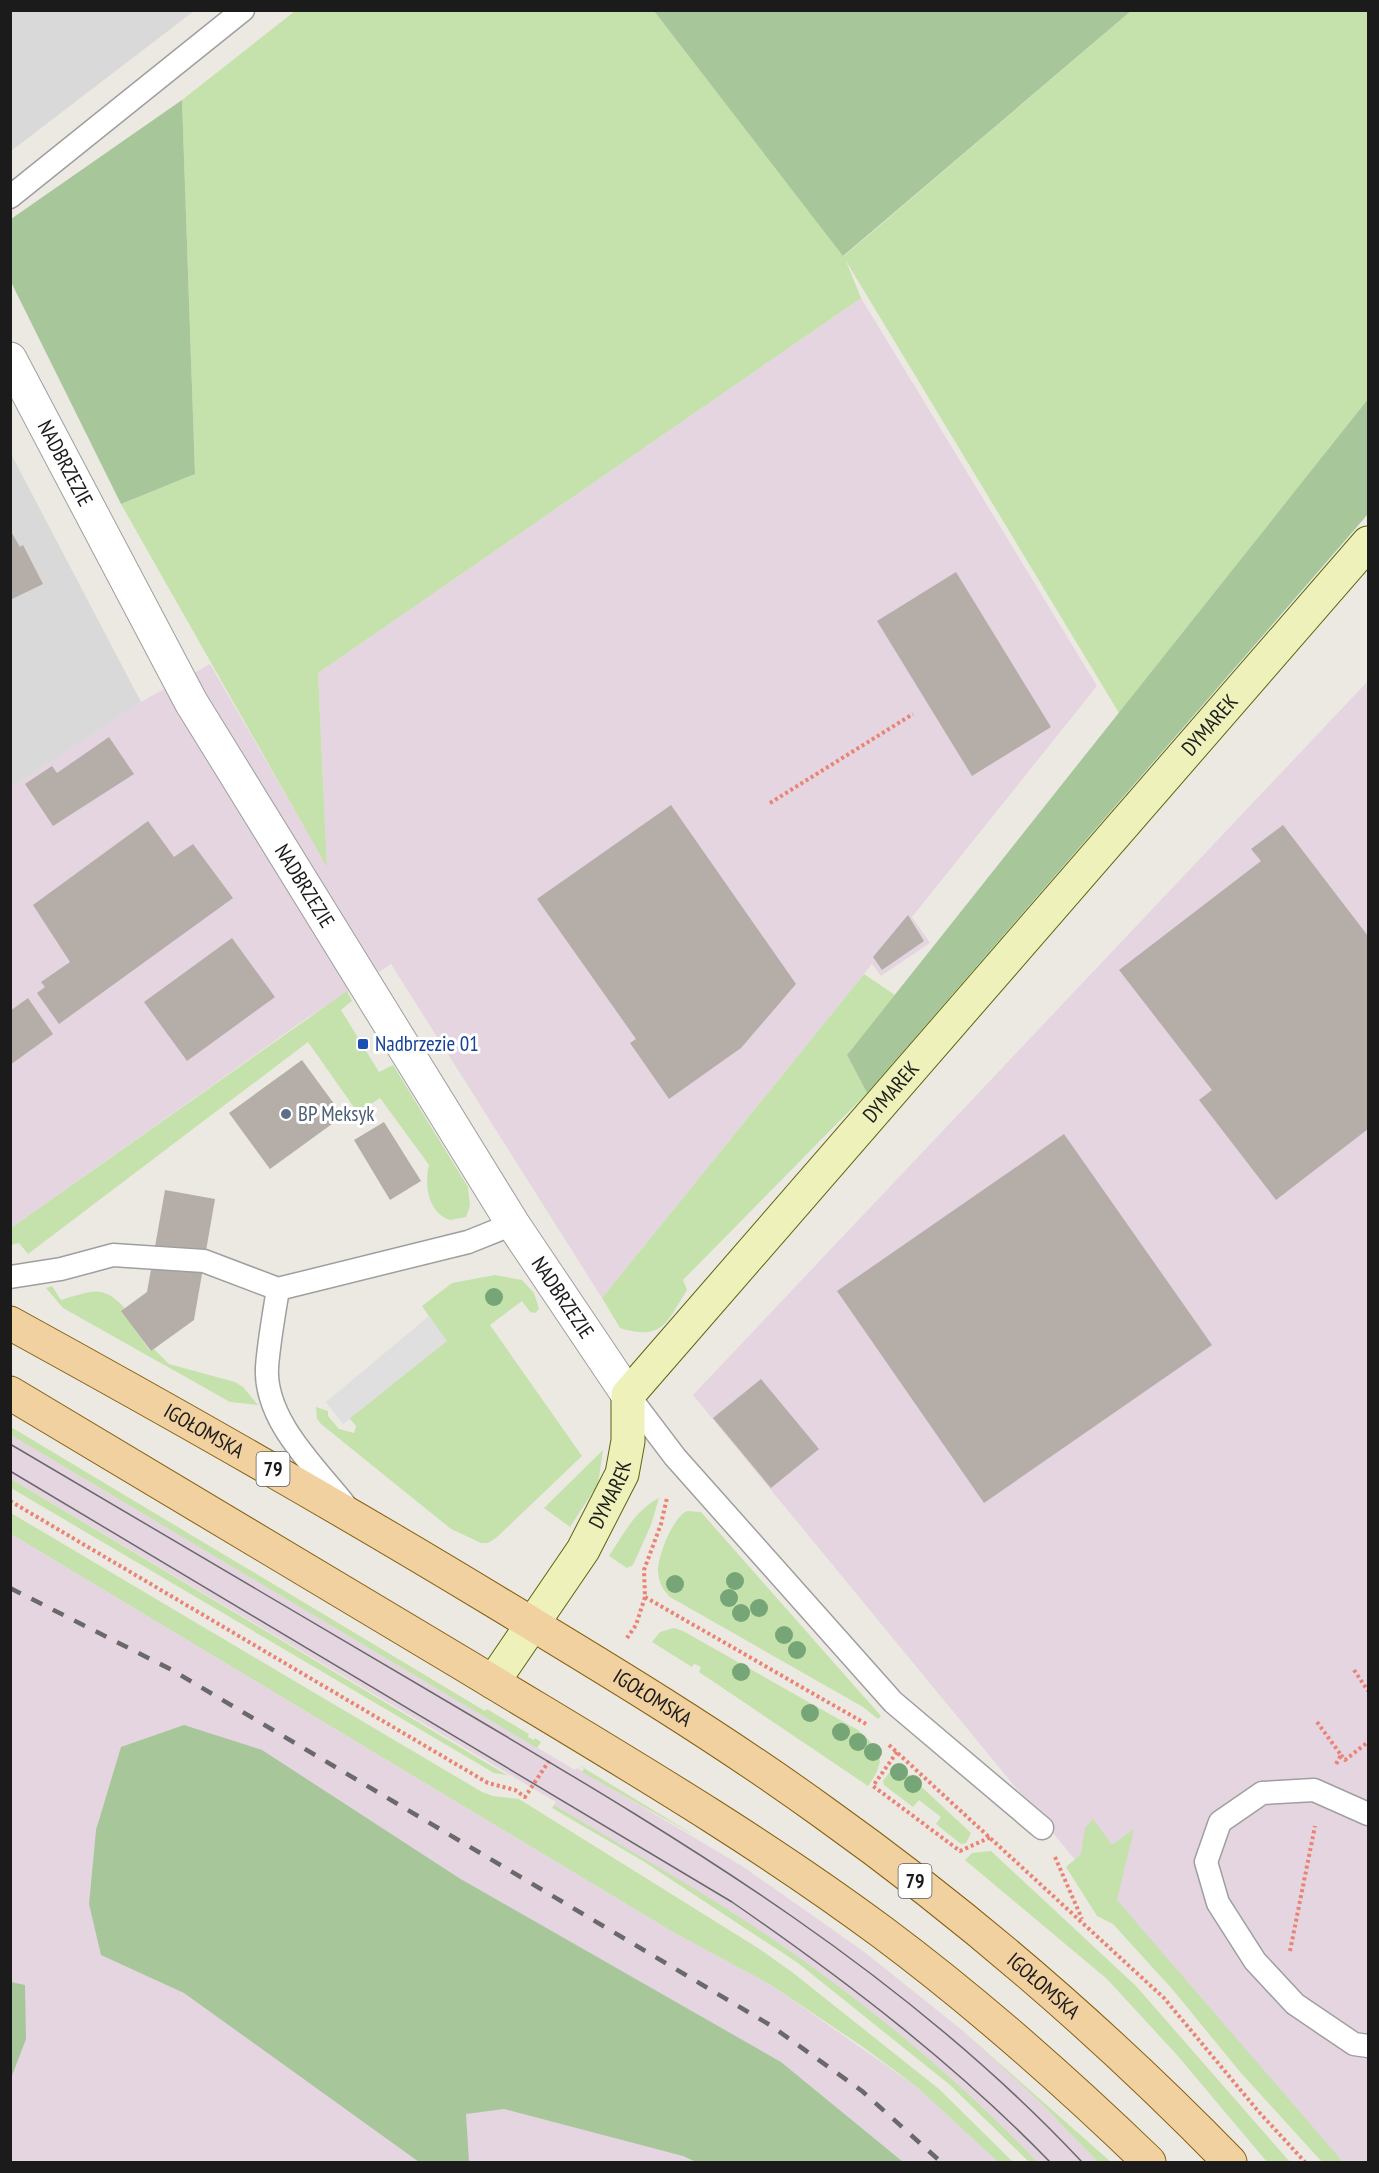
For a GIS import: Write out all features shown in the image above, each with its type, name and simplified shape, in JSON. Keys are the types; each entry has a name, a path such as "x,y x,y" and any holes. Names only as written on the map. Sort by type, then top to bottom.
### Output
{"main road":[{"name":"IGOŁOMSKA","path":"10,1323 354,1516 607,1668 821,1810 935,1895 1055,1996 1171,2103 1230,2163"},
{"path":"10,1393 493,1682 747,1838 883,1933 1051,2071 1149,2163"}],"street":[{"name":"NADBRZEZIE","path":"10,359 191,702 513,1224 628,1395"},
{"name":"DYMAREK","path":"493,1682 588,1542 622,1474 628,1440 628,1395 1368,543"}],"lane":[{"path":"10,197 243,10"},
{"path":"10,1277 61,1269 113,1255 204,1261 278,1289 468,1242 513,1224"},
{"path":"278,1289 267,1369 274,1404 289,1433 354,1516"},
{"path":"628,1395 675,1457 893,1702 1042,1828"},
{"path":"1368,1814 1314,1790 1262,1793 1220,1822 1206,1862 1218,1904 1255,1961 1294,2004 1354,2044 1368,2046"}],"path":[{"path":"770,803 913,714"},
{"path":"630,1634 645,1598 644,1570 662,1524 668,1496"},
{"path":"10,1501 488,1783 515,1790 525,1797 552,1756"},
{"path":"645,1598 858,1718 874,1731"},
{"path":"1354,1670 1368,1691"},
{"path":"1317,1722 1345,1760 1368,1742"},
{"path":"881,1738 1084,1922 1164,1998 1258,2111 1305,2163"},
{"path":"897,1752 873,1786 960,1851 991,1837"},
{"path":"1282,1990 1322,1792 1341,1755"},
{"path":"1042,1828 1084,1922"}],"shaded area":[{"path":"11,10 194,10 194,11 11,151"},
{"path":"861,298 1097,686 912,917 930,943 881,976 872,964 602,1298 391,964 307,1018 11,1228 11,788 141,702 210,664 327,866 318,673"},
{"path":"10,452 141,702 11,788 10,788"},
{"path":"1368,681 1368,2162 1330,2162 1067,1850 693,1395"},
{"path":"429,1316 447,1341 343,1424 326,1402"},
{"path":"11,1435 575,1770 577,1768 742,1866 863,1951 963,2031 1040,2102 1098,2162 1037,2162 924,2057 822,1975 761,1932 554,1805 556,1802 11,1479"},
{"path":"11,1534 673,1932 771,1985 917,2087 998,2162 11,2162"}],"green space":[{"path":"295,11 654,11 844,256 1131,11 1368,11 1368,399 1119,713 846,261 861,298 318,673 327,867 121,504 195,474 182,100"},
{"path":"654,11 1131,11 843,256"},
{"path":"182,100 195,474 121,504 11,282 11,219"},
{"path":"1368,399 1368,514 867,1093 847,1055"},
{"path":"864,974 895,995 847,1055 867,1093 683,1280 687,1290 674,1312 662,1326 646,1332 620,1328 602,1298"},
{"path":"347,991 352,1001 341,1010 379,1072 393,1065 468,1187 470,1206 466,1217 450,1220 437,1211 429,1197 427,1181 429,1165 380,1098 358,1113 308,1042 28,1254 19,1243 11,1245 11,1228"},
{"path":"495,1275 522,1280 534,1293 539,1309 535,1313 530,1312 522,1301 490,1325 582,1456 496,1538 488,1543 481,1543 451,1529 321,1424 317,1419 316,1407 328,1411 328,1416 339,1429 354,1433 356,1426 349,1418 446,1341 422,1306 452,1283"},
{"path":"52,1286 61,1300 88,1292 102,1292 109,1295 125,1308 122,1311 150,1351 154,1349 169,1364 235,1382 243,1387 258,1405 230,1402 63,1308 46,1288"},
{"path":"11,1427 485,1711 487,1709 529,1734 528,1737 541,1742 537,1748 11,1435"},
{"path":"603,1450 598,1484 570,1527 544,1508"},
{"path":"11,1479 511,1776 494,1773 11,1488"},
{"path":"659,1498 651,1525 633,1565 627,1568 609,1556 636,1516"},
{"path":"687,1511 701,1512 881,1716 878,1719 863,1707 670,1597 662,1586 658,1565 671,1529"},
{"path":"11,1513 482,1792 493,1796 519,1799 758,1948 792,1972 939,2089 1013,2162 998,2162 917,2087 863,2047 771,1985 673,1932 11,1534"},
{"path":"674,1628 858,1730 879,1755 878,1768 868,1786 699,1672 701,1667 694,1664 692,1667 652,1642 660,1632"},
{"path":"184,1725 262,1750 459,1878 781,2062 903,2162 696,2162 683,2156 504,2109 466,2114 469,2162 419,2162 184,1993 101,1955 89,1904 96,1830 121,1747"},
{"path":"579,1765 699,1838 582,1772 584,1769"},
{"path":"899,1766 971,1833 966,1843 961,1844 936,1824 941,1817 919,1800 913,1807 884,1785 883,1781 894,1767"},
{"path":"554,1805 719,1904 845,1991 926,2056 1037,2162 1029,2162 950,2085 798,1963 643,1861 552,1808"},
{"path":"1093,1819 1112,1845 1134,1829 1117,1900 1343,2162 1322,2162 1241,2073 1173,1990 1113,1924 1097,1916 1066,1867 1081,1854 1085,1828"},
{"path":"991,1851 1136,1986 1290,2162 1267,2162 1177,2055 1107,1979 965,1860 972,1853"},
{"path":"11,1982 25,1985 26,2039 11,2078"},
{"path":"963,2031 1111,2162 1098,2162 1040,2102"}],"building":[{"path":"10,530 20,547 23,545 43,584 10,600"},
{"path":"956,572 1051,727 972,776 877,621"},
{"path":"109,737 134,774 53,826 25,784 52,766 57,773"},
{"path":"671,805 796,984 741,1048 669,1099 630,1043 636,1039 537,899"},
{"path":"148,821 174,857 193,844 233,898 59,1024 37,993 45,987 41,982 70,962 33,905"},
{"path":"1283,825 1368,936 1368,1129 1276,1200 1199,1100 1212,1090 1119,970 1261,861 1251,849"},
{"path":"908,915 924,941 882,970 873,957"},
{"path":"232,938 275,997 187,1061 144,1002"},
{"path":"28,998 53,1034 10,1065 10,1011"},
{"name":"BP Meksyk","path":"302,1060 343,1116 270,1169 229,1113"},
{"path":"384,1122 421,1181 390,1200 354,1140"},
{"path":"1064,1134 1212,1345 984,1503 837,1291"},
{"path":"165,1190 215,1199 194,1320 151,1351 121,1311 147,1292"},
{"path":"761,1379 819,1449 771,1488 713,1418"}],"tram line":[{"path":"10,1444 552,1764 714,1864 869,1972 943,2031 1014,2094 1082,2162"},
{"path":"10,1471 732,1902 857,1992 897,2024 976,2091 1050,2162"}],"railway":[{"path":"10,1588 172,1670 770,2025 862,2091 941,2162"}],"place":[{"name":"Nadbrzezie 01","path":"363,1044"},
{"name":"BP Meksyk","path":"286,1114"}]}
